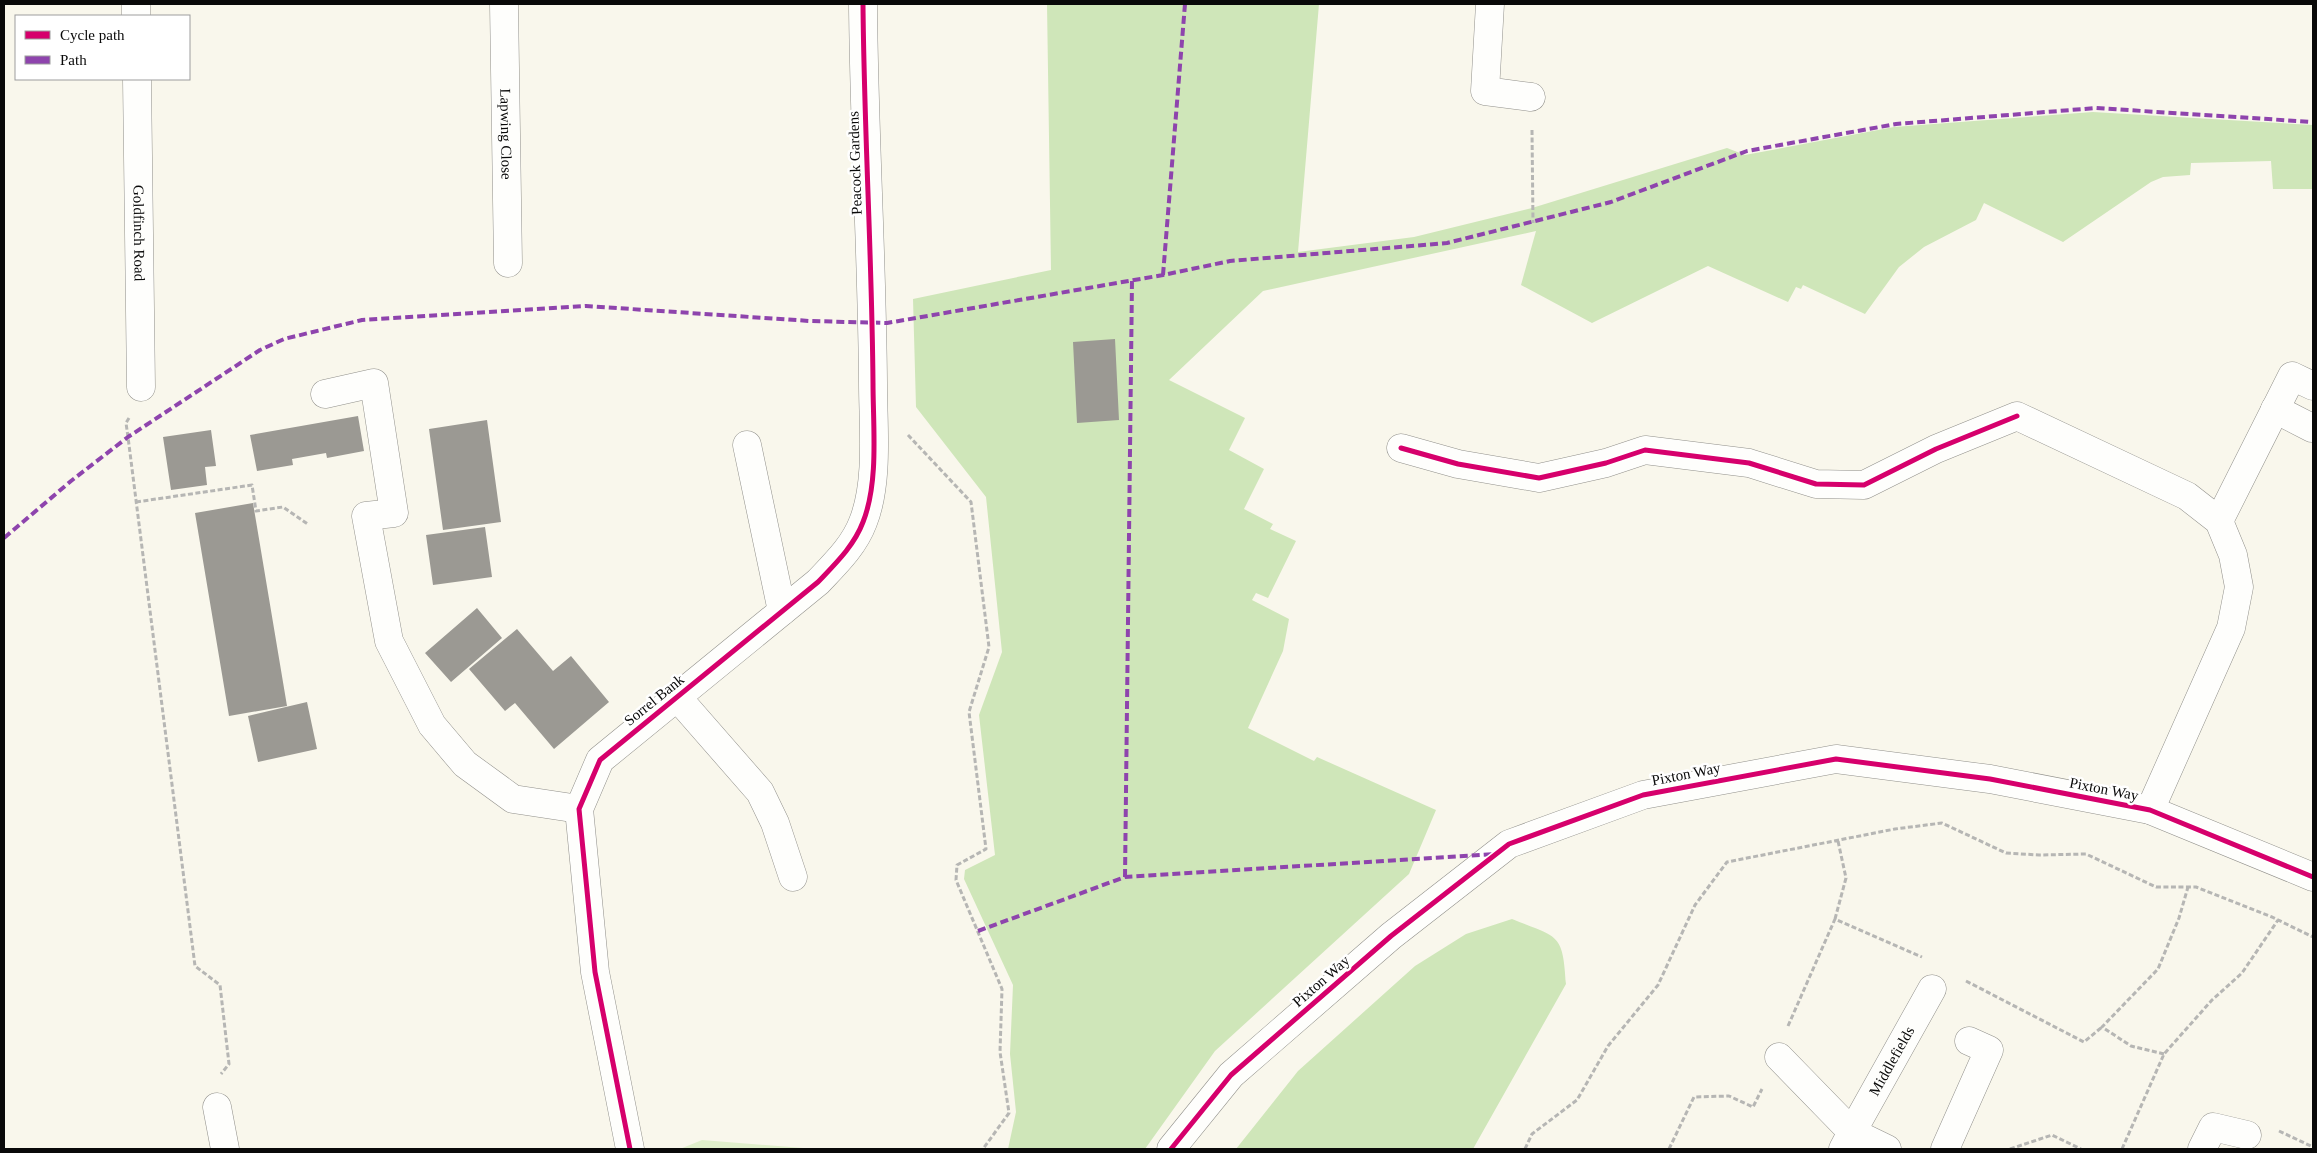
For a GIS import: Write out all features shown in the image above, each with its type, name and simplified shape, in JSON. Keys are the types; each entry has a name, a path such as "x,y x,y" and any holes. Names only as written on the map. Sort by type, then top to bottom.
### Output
{"street":[{"name":"Lapwing Close","path":"504,4 508,264"},
{"name":"Peacock Gardens","path":"863,4 872,322"},
{"path":"1490,4 1485,92 1531,97"},
{"name":"Goldfinch Road","path":"137,80 142,388"},
{"name":"Sorrel Bank","path":"630,1149 595,972 579,809 600,760 818,582 846,552 863,522 872,489 872,322"},
{"path":"2219,521 2292,376 2313,386"},
{"path":"325,394 374,383 394,513 366,516 389,641 432,724 465,764 513,799 579,809"},
{"path":"2275,409 2312,428"},
{"path":"1401,448 1458,464 1538,478 1606,463 1645,450 1749,463 1816,484 1864,485 1936,449 2017,416 2187,496 2219,521 2233,555 2239,587 2231,628 2150,810"},
{"path":"747,445 782,611"},
{"path":"677,697 760,792 774,822 793,877"},
{"name":"Pixton Way","path":"1171,1149 1231,1075 1391,936 1509,844 1643,795 1836,759 1990,779 2150,810 2313,877"},
{"name":"Middlefields","path":"1848,1141 1938,978"},
{"path":"1945,1149 1989,1050 1969,1041"},
{"path":"1779,1057 1848,1141 1887,1149"},
{"path":"218,1107 226,1149"},
{"path":"2202,1149 2213,1127 2247,1134"}],"path":[{"path":"1531,97 1532,223"},
{"path":"142,388 143,400 126,423 195,966 220,985 229,1064 214,1085 218,1107"},
{"path":"873,422 911,436 971,502 989,647 969,712 986,849 957,865 956,880 1002,989 1000,1052 1010,1114 983,1149"},
{"path":"136,502 252,485 256,511 283,507 309,525"},
{"path":"1525,1149 1532,1134 1577,1100 1608,1046 1658,985 1695,904 1727,862 1895,829 1942,823 2006,852 2039,855 2086,854 2156,887 2196,888 2278,920 2313,937"},
{"path":"1669,1149 1694,1097 1729,1096 1753,1107 1779,1057 1788,1026 1836,919 1846,878 1838,841"},
{"path":"1836,919 1938,978 1974,986 2084,1042 2102,1027 2158,970 2179,918 2188,887"},
{"path":"2122,1149 2164,1054 2212,1000 2242,973 2278,920"},
{"path":"2102,1027 2131,1046 2164,1054"},
{"path":"2010,1149 2052,1135 2081,1149"}],"green space":[{"path":"1047,4 1319,4 1298,252 1414,237 1532,208 1727,148 1745,155 1894,127 2093,112 2313,125 2313,189 2273,189 2271,161 2191,163 2190,175 2163,177 2151,182 2063,242 1984,203 1976,220 1924,247 1899,267 1865,314 1803,285 1801,289 1796,287 1788,302 1708,266 1592,323 1521,285 1536,231 1263,291 1169,380 1245,418 1229,450 1264,469 1244,509 1273,524 1270,529 1296,541 1268,598 1256,593 1252,600 1289,619 1283,651 1248,728 1314,761 1317,757 1436,810 1409,874 1215,1051 1145,1149 1008,1149 1016,1112 1010,1054 1013,985 964,879 965,870 995,855 979,715 1002,652 986,497 916,407 913,299 1051,270"},
{"path":"1512,919 1549,934 1555,939 1563,955 1566,984 1473,1149 1236,1149 1298,1071 1415,966 1466,934"},
{"path":"702,1140 816,1149 680,1149"}],"building":[{"path":"1115,339 1119,420 1077,423 1073,342"},
{"path":"358,416 364,451 327,458 326,453 292,459 293,465 257,471 250,435"},
{"path":"487,420 501,522 443,530 429,429"},
{"path":"211,430 216,466 205,467 207,485 171,490 163,437"},
{"path":"253,503 287,706 229,716 195,513"},
{"path":"485,527 492,577 433,585 426,535"},
{"path":"477,608 502,638 451,682 425,653"},
{"path":"517,629 553,671 571,656 609,702 554,749 515,703 505,711 469,669"},
{"path":"307,702 317,749 258,762 248,716"}],"marked path":[{"path":"1163,275 1185,4"},
{"path":"4,538 71,481 128,437 260,350 284,339 362,320 586,306 810,321 887,323 1163,275 1230,261 1447,243 1611,202 1747,151 1896,124 2096,108 2313,122"},
{"path":"1125,877 1132,280"},
{"path":"978,931 1125,877 1495,854"}],"cycle path":[{"path":"630,1149 595,972 579,809 600,760 818,582 849,547 863,522 871,489 874,454 863,4"},
{"path":"1401,448 1458,464 1539,478 1606,463 1645,450 1749,463 1816,484 1864,485 1936,449 2017,416"},
{"path":"1171,1149 1231,1075 1391,936 1509,844 1643,795 1836,759 1990,779 2150,810 2313,877"}]}
